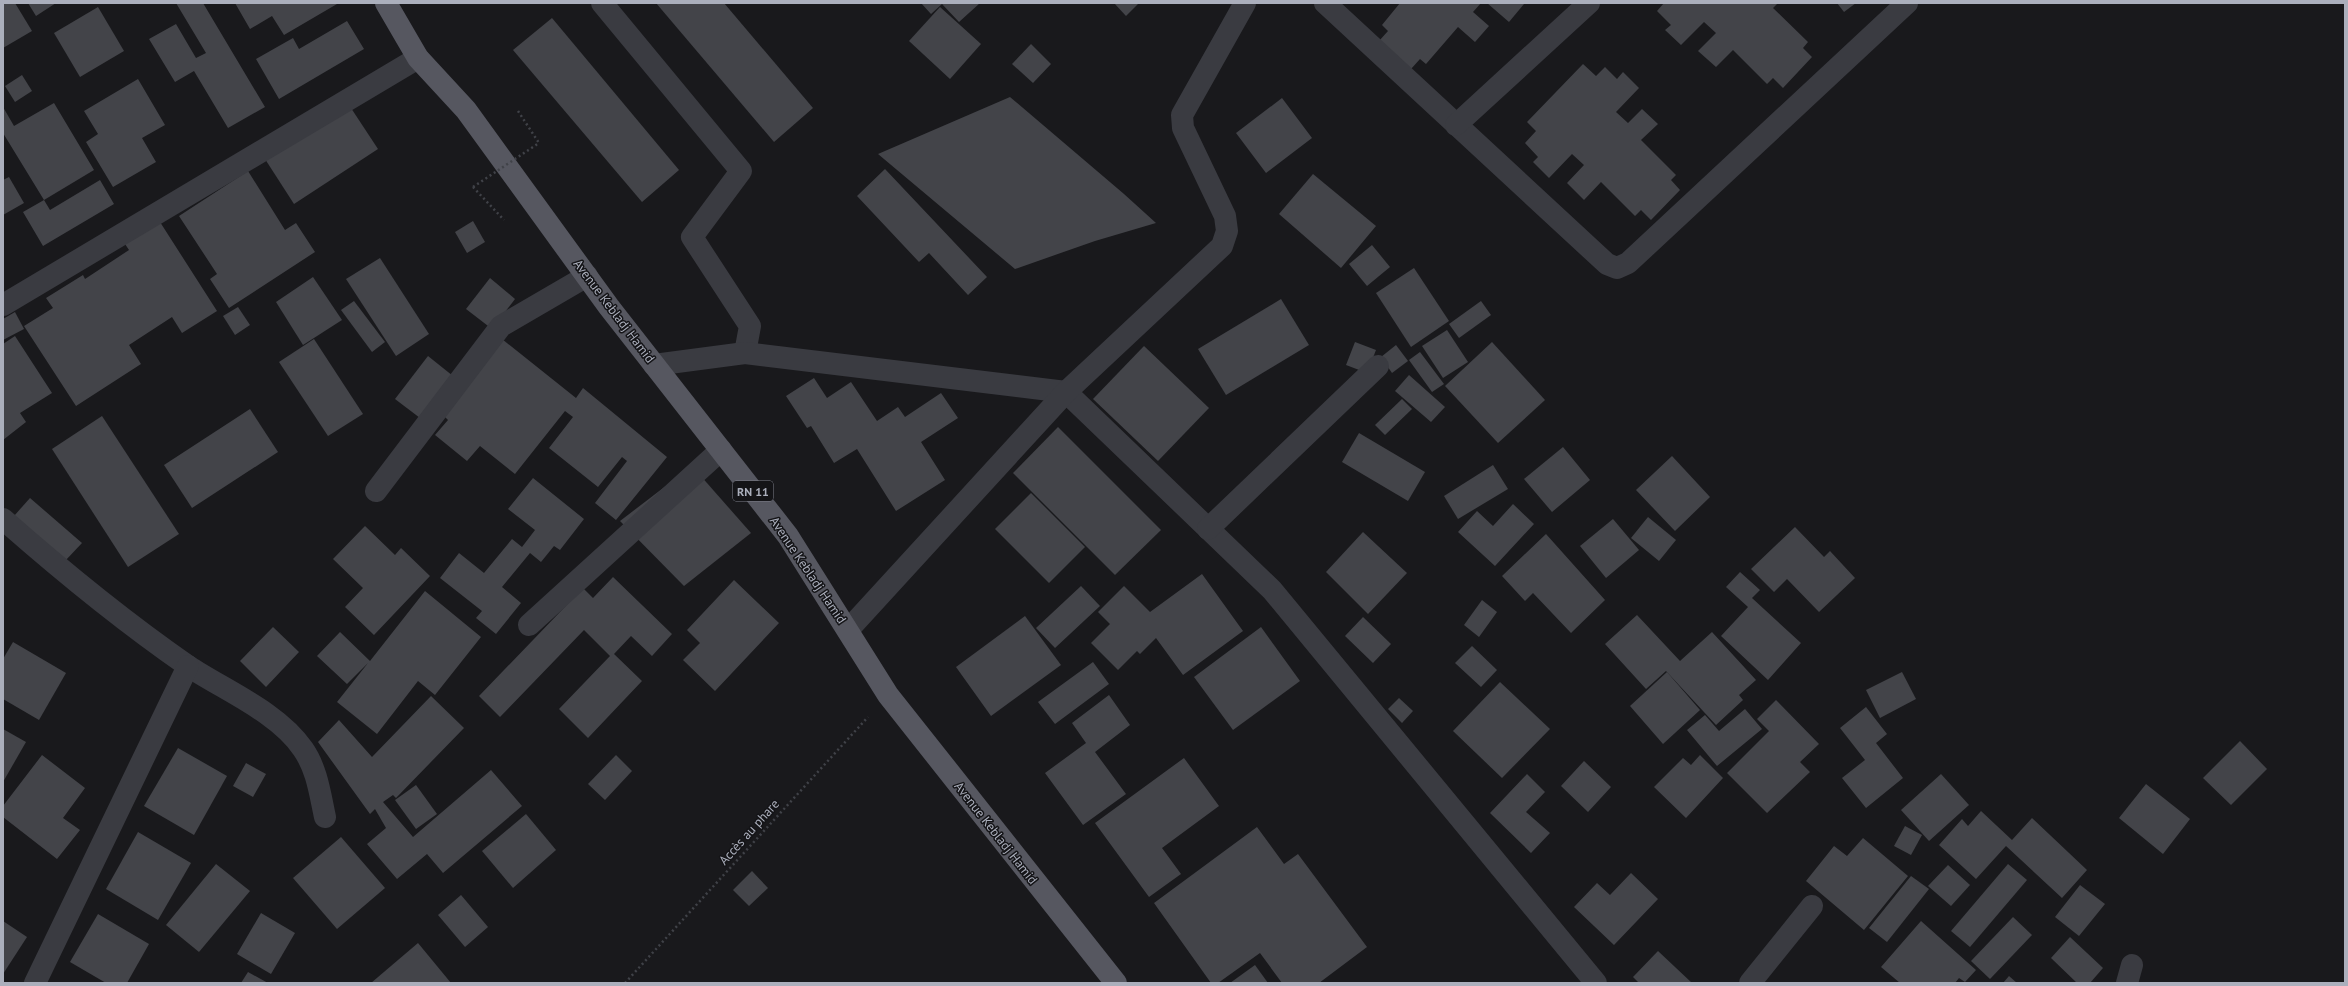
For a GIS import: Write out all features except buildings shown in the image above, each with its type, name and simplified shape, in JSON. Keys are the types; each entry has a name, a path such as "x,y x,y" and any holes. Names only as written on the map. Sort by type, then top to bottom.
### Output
{"main road":[{"name":"Avenue Kebladj Hamid","path":"386,3 418,58 466,110 587,276 788,536 888,694 1116,983"}],"street":[{"path":"602,3 741,171 692,237 750,326 745,352"},
{"path":"848,630 1066,392 1222,246 1227,231 1225,216 1183,128 1182,115 1245,3"},
{"path":"1325,3 1607,264 1617,268 1628,263 1907,3"},
{"path":"1456,125 1589,3"},
{"path":"3,305 418,58"},
{"path":"376,491 501,326 587,276"},
{"path":"654,364 745,352 1066,392 1272,590 1596,983"},
{"path":"1208,529 1378,366"},
{"path":"529,625 721,450"},
{"path":"3,519 75,582 188,666 278,723 291,735 311,763 325,817"},
{"path":"35,983 188,666"},
{"path":"1750,983 1812,906"}],"path":[{"path":"504,220 473,187 539,143 518,111"},
{"name":"Accès au phare","path":"625,983 888,694"}]}
